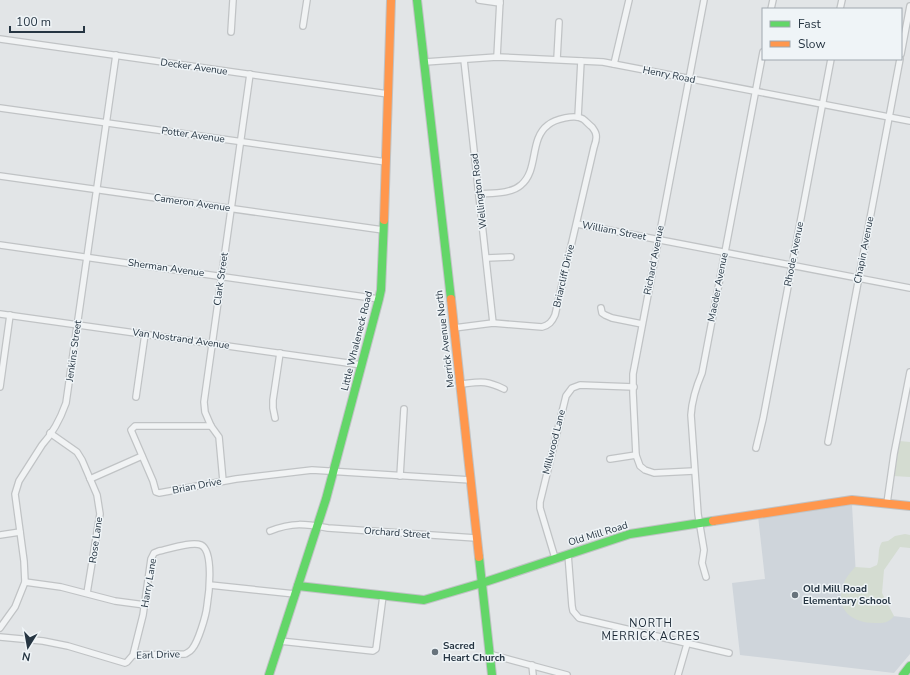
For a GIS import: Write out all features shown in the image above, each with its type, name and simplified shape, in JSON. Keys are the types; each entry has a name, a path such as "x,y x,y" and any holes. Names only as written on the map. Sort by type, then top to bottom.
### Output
{"street":[{"path":"231,32 233,0"},
{"path":"304,26 307,0"},
{"name":"Little Whaleneck Road","path":"269,675 334,471 381,290 391,0"},
{"name":"Merrick Avenue North","path":"417,0 461,384 476,538 492,675"},
{"path":"479,0 500,2 497,58"},
{"path":"614,64 629,0"},
{"name":"Richard Avenue","path":"636,455 634,367 704,0"},
{"path":"902,49 910,6"},
{"path":"557,60 559,22"},
{"name":"Decker Avenue","path":"0,39 388,94"},
{"name":"Jenkins Street","path":"0,628 15,607 25,582 24,561 15,499 16,488 62,415 66,403 116,55"},
{"name":"Henry Road","path":"425,62 497,58 603,62 910,121"},
{"name":"Maeder Avenue","path":"706,577 702,563 704,550 698,514 694,471 691,415 692,402 702,373 762,58"},
{"name":"Wellington Road","path":"464,60 493,323"},
{"name":"Rhode Avenue","path":"756,448 831,60"},
{"name":"Chapin Avenue","path":"828,442 900,60"},
{"path":"479,194 511,190 521,185 530,173 539,136 543,129 556,120 578,117 581,61"},
{"name":"Clark Street","path":"223,481 219,437 211,426 204,402 250,74"},
{"name":"Potter Avenue","path":"0,108 386,162"},
{"name":"Briarcliff Drive","path":"454,328 493,323 542,327 548,325 552,321 555,315 577,224 596,135 590,125 578,117"},
{"name":"Cameron Avenue","path":"0,176 383,230"},
{"name":"William Street","path":"577,224 910,288"},
{"name":"Sherman Avenue","path":"0,245 379,299"},
{"path":"487,258 511,257"},
{"path":"601,308 602,313 608,317 642,324"},
{"name":"Van Nostrand Avenue","path":"0,314 362,365"},
{"path":"0,387 10,315"},
{"path":"136,397 145,334"},
{"path":"275,418 273,400 280,353"},
{"path":"887,503 894,454 910,372"},
{"path":"461,384 485,382 492,383 504,389"},
{"name":"Millwood Lane","path":"555,558 540,508 540,502 566,396 572,388 580,385 634,387"},
{"path":"400,476 404,409"},
{"path":"90,479 142,456 131,430 135,426 211,426"},
{"name":"Rose Lane","path":"50,433 77,452 97,495 100,514 87,593"},
{"path":"610,459 636,455 640,466 650,472 694,471"},
{"name":"Brian Drive","path":"142,456 156,492 159,493 223,481 312,470 471,480"},
{"name":"Old Mill Road","path":"296,590 424,600 482,583 630,534 852,500 910,506"},
{"name":"Orchard Street","path":"270,531 280,527 297,524 476,538"},
{"path":"0,535 20,532"},
{"name":"Harry Lane","path":"133,655 145,605 151,558 154,553 192,544 199,544 203,546 208,554 210,585"},
{"path":"568,554 572,606 573,611 579,618 729,653"},
{"path":"25,582 61,587 115,601 145,605"},
{"path":"210,585 296,590"},
{"name":"Earl Drive","path":"0,637 43,641 68,646 125,662 127,662 133,655 185,654 190,652 196,644 207,608 210,585"},
{"path":"280,641 373,651 376,649 383,596"},
{"path":"678,675 687,644"},
{"path":"489,654 567,675"},
{"path":"532,665 533,675"},
{"path":"903,675 910,666"}],"shaded area":[{"path":"899,441 910,442 910,477 893,476"},
{"name":"Old Mill Road Elementary School","path":"852,505 858,612 910,618 910,654 894,673 740,655 732,583 765,579 758,516"},
{"path":"905,534 910,535 910,548 900,547 884,570 882,593 894,616 886,622 875,623 859,621 847,614 841,602 841,594 846,578 855,567 870,568 877,565 882,542 888,541 895,536"}],"traffic: fast":[{"path":"417,0 451,299"},
{"path":"269,675 326,499 379,299 381,290 384,220"},
{"path":"298,586 424,600 482,583 630,534 713,521"},
{"path":"479,557 492,675"},
{"path":"903,675 910,666"}],"traffic: slow":[{"path":"384,220 391,0"},
{"path":"451,299 479,557"},
{"path":"713,521 852,500 910,506"}],"place":[{"name":"Old Mill Road Elementary School","path":"795,595"},
{"name":"Sacred Heart Church","path":"435,652"}],"district":[{"name":"NORTH MERRICK ACRES","path":"651,629"}]}
